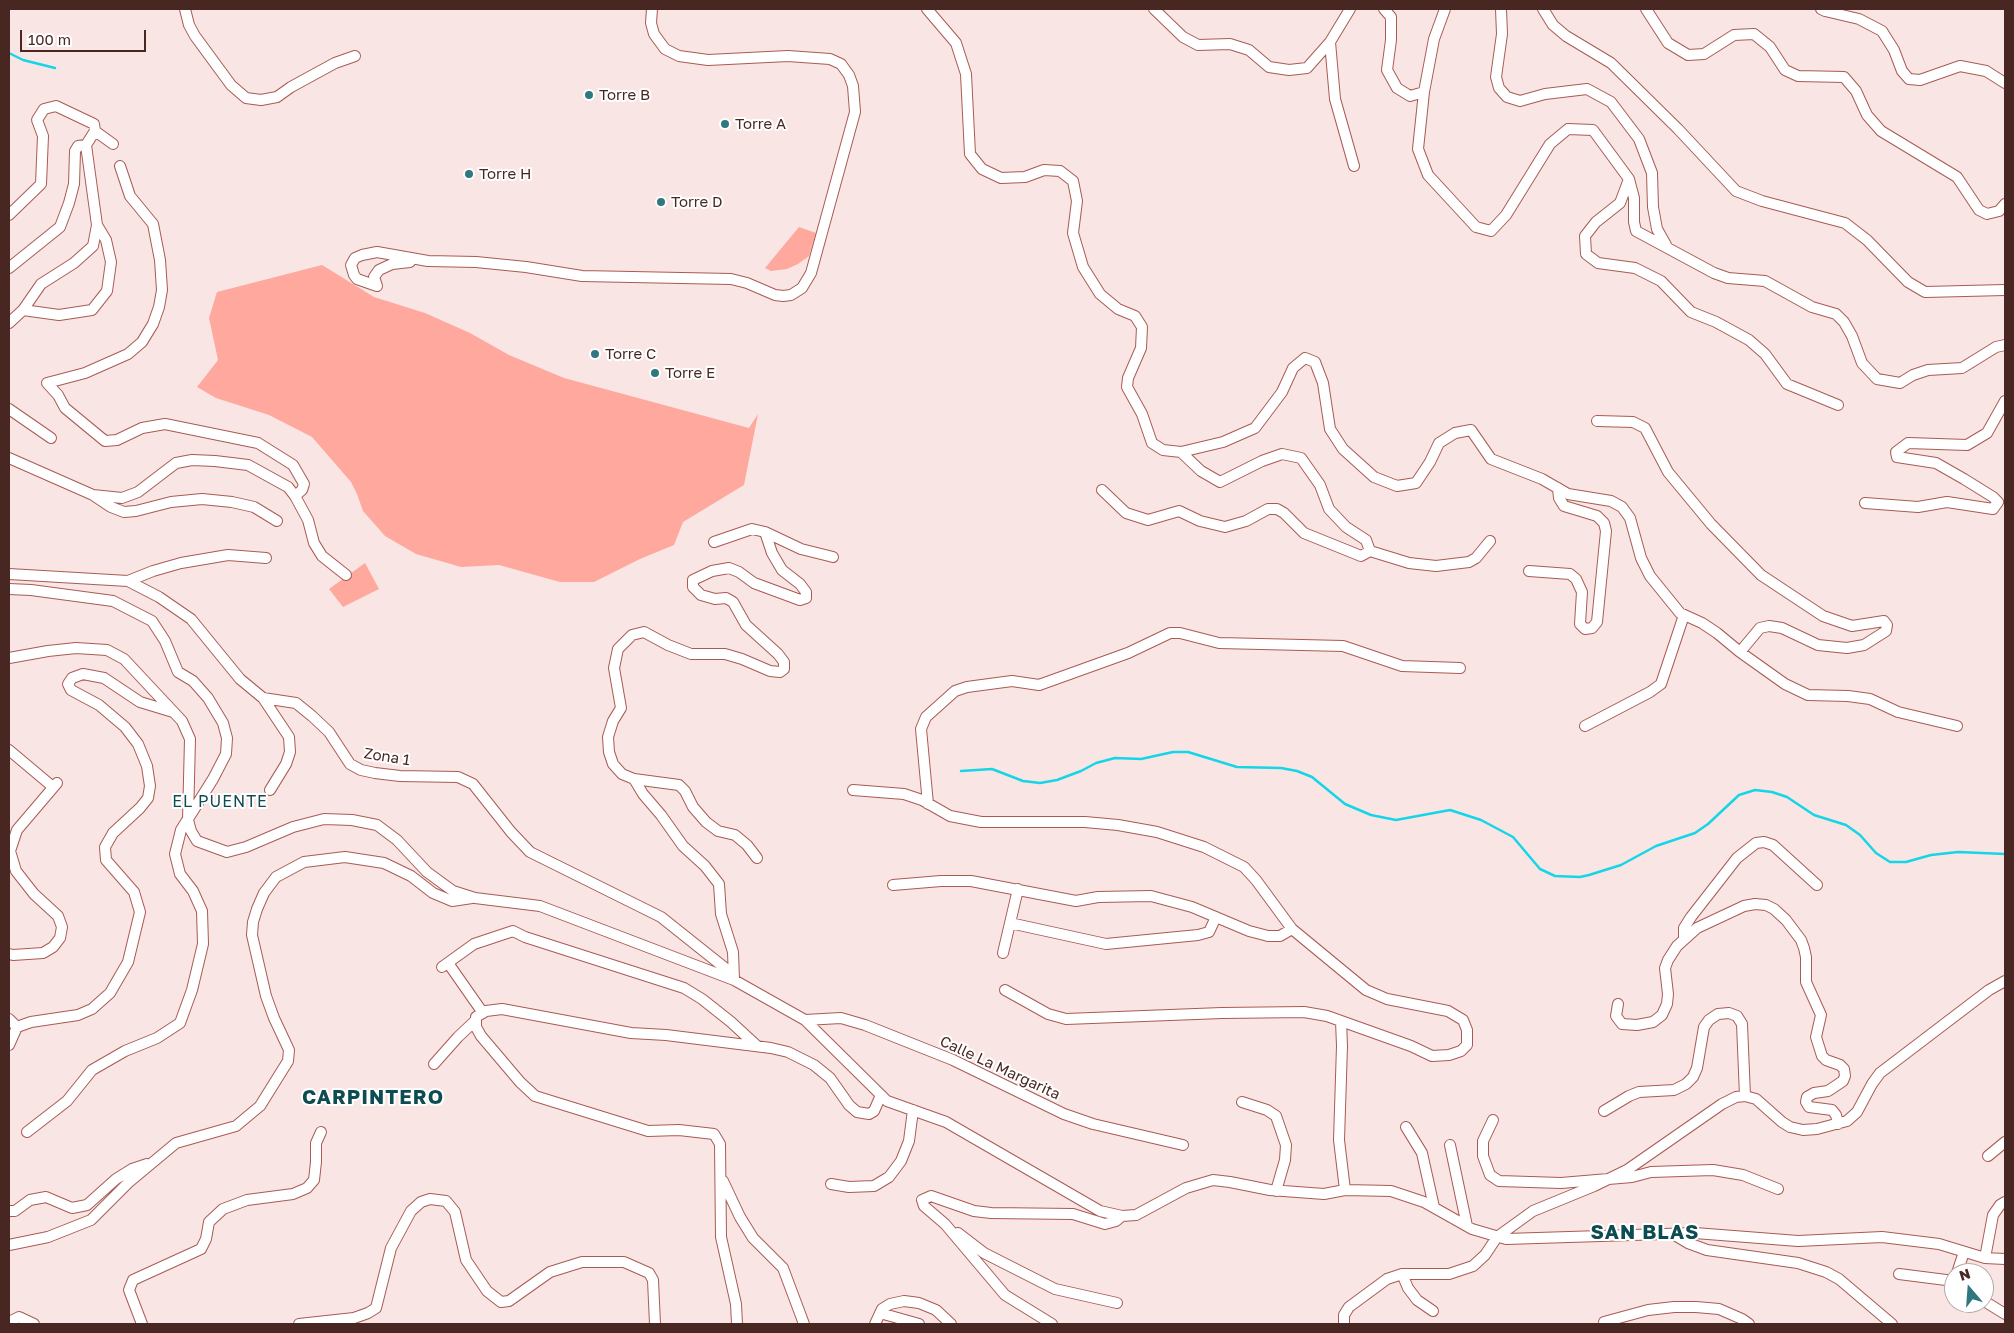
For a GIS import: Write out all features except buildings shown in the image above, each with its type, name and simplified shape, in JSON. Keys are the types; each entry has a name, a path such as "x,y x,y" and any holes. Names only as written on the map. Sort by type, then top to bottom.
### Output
{"street":[{"path":"185,9 189,25 195,36 231,85 246,98 261,100 278,97 290,87 335,63 355,56"},
{"path":"428,261 377,252 355,258 351,269 357,279 377,286 374,277 383,267 396,263 428,261 506,265 599,277 731,279 747,283 775,296 791,296 802,288 811,273 846,152 855,112 853,86 849,75 841,64 830,59 788,56 708,60 679,56 664,49 654,34 651,23 652,9"},
{"path":"927,9 956,43 966,74 970,154 982,170 1001,178 1025,177 1044,170 1060,171 1073,181 1077,201 1073,233 1084,267 1100,294 1118,309 1135,316 1142,327 1141,348 1128,378 1127,387 1142,414 1152,442 1162,450 1181,452 1223,442 1255,428 1282,392 1293,368 1305,358 1316,362 1323,384 1330,429 1343,448 1374,477 1397,486 1416,483 1430,462 1439,443 1455,433 1471,430 1491,459 1542,479 1568,494 1611,500 1622,507 1630,518 1641,558 1650,576 1680,614 1702,623 1785,684 1808,695 1870,698 1898,712 1957,726"},
{"path":"1154,9 1183,37 1198,45 1230,44 1249,50 1269,67 1289,70 1307,68 1330,42 1350,9"},
{"path":"1384,9 1390,17 1391,40 1387,70 1397,88 1410,96 1424,92"},
{"path":"1445,9 1434,39 1424,92 1418,149 1428,175 1476,227 1491,231 1506,215 1550,144 1568,129 1593,130 1629,179 1634,198 1636,231 1666,245 1714,273 1728,278 1765,281 1812,308 1836,314 1844,322 1862,363 1877,380 1900,383 1928,370 1962,368 1996,347 2005,345"},
{"path":"1501,9 1502,34 1496,77 1500,88 1507,97 1520,101 1545,94 1587,89 1611,102 1639,139 1652,173 1656,229 1666,245"},
{"path":"1543,9 1553,24 1566,36 1611,63 1678,129 1736,191 1762,201 1845,223 1868,240 1908,282 1925,292 2005,290"},
{"path":"1646,9 1668,43 1688,55 1704,54 1734,35 1754,34 1770,47 1785,70 1798,76 1844,77 1856,91 1867,115 1881,131 1957,177 1979,210 1988,214 1999,211 2005,204"},
{"path":"1821,9 1859,19 1882,31 1894,50 1902,71 1909,79 1920,80 1960,66 1986,71 2005,82"},
{"path":"1330,42 1336,99 1354,166"},
{"path":"9,214 41,184 43,136 37,120 44,109 56,106 94,124 95,131 86,145 97,224 93,246 74,263 41,284 23,310 9,323"},
{"path":"95,131 113,144"},
{"path":"9,268 60,227 74,184 75,151 78,146 86,145"},
{"path":"120,166 130,196 153,224 160,260 162,290 156,315 142,342 128,354 85,373 47,382 58,395 64,408 105,441 117,440 142,428 165,424 258,443 293,465 304,484 302,490 295,496"},
{"path":"1629,179 1620,203 1596,222 1585,236 1586,254 1598,263 1634,268 1661,282 1691,312 1716,322 1749,340 1765,354 1787,384 1838,405"},
{"path":"23,310 59,315 92,310 107,291 111,262 106,240 97,224"},
{"path":"1865,503 1918,507 1947,502 1993,509 1998,502 1964,479 1936,463 1897,458 1896,452 1908,443 1967,445 1988,434 2005,401"},
{"path":"9,409 51,438"},
{"path":"1597,421 1633,422 1644,428 1668,472 1711,524 1761,575 1823,616 1852,626 1884,621 1887,625 1886,631 1864,645 1847,648 1818,645 1782,628 1769,626 1760,628 1740,652"},
{"path":"1181,452 1201,470 1220,482 1262,461 1282,454 1301,458 1320,485 1329,509 1346,527 1366,540 1370,551"},
{"path":"9,458 93,495 111,507 124,512 136,511 171,502 202,499 232,502 254,507 277,520"},
{"path":"93,495 122,498 138,492 176,463 192,460 248,465 288,488 295,496 308,520 314,543 322,556 346,575"},
{"path":"1529,571 1570,574 1576,579 1582,592 1580,624 1585,629 1592,628 1597,622 1606,531 1604,523 1597,516 1564,506 1559,498 1558,488"},
{"path":"1102,490 1126,513 1148,520 1179,511 1200,521 1225,528 1246,521 1268,509 1277,509 1304,532 1361,556 1370,551 1409,563 1436,566 1469,562 1476,558 1490,541"},
{"path":"714,542 752,529 765,532 801,549 833,557"},
{"path":"757,858 747,845 735,835 718,831 706,822 693,807 685,791 679,785 634,779 622,774 613,764 609,752 608,737 613,721 621,708 614,668 618,649 632,634 644,632 668,645 691,654 725,654 770,671 780,672 784,669 784,662 778,654 746,625 734,602 726,598 715,599 701,595 693,587 693,580 712,570 730,568 739,572 754,584 800,600 806,598 806,592 800,584 782,570 772,553 765,532"},
{"path":"128,581 153,570 228,555 266,558"},
{"path":"9,574 128,581 159,597 191,619 240,678 263,698 289,737 290,752 286,764 270,790"},
{"path":"9,589 31,590 113,601 152,622 165,641 178,672 193,681 208,698 223,723 227,738 226,754 214,779 181,830 175,854 180,874 193,891 202,911 203,944 192,990 180,1023 157,1038 125,1051 92,1070 67,1101 27,1132"},
{"path":"1585,726 1650,692 1660,684 1684,615"},
{"path":"928,804 922,729 926,716 955,691 967,687 1012,681 1039,684 1128,653 1170,633 1180,633 1219,643 1343,646 1402,666 1460,668"},
{"path":"9,658 76,648 107,650 124,660 182,721 190,739 188,820 191,831 197,841 227,852 246,847 293,827 324,819 352,820 377,825 397,840 426,872 453,891 475,898 540,906 734,980 805,1020 887,1101 946,1122 1100,1211 1122,1216 1136,1214 1186,1188 1212,1180 1276,1191 1324,1194 1346,1190 1391,1191 1424,1202 1467,1226 1506,1239 1696,1233 1798,1241 1882,1237 1940,1244 1985,1258 2005,1258"},
{"path":"9,1045 17,1027 31,1022 78,1015 92,1009 110,993 128,962 140,912 134,892 106,860 105,847 113,833 148,798 150,786 147,766 138,744 125,727 99,705 71,690 68,684 72,678 83,674 104,678 140,702 174,712"},
{"name":"Zona 1","path":"263,698 296,703 329,732 350,764 361,770 400,776 458,777 473,784 511,832 530,852 661,917 725,968 734,980"},
{"path":"9,750 55,785 18,830 10,851 16,871 34,894 58,916 62,927 60,938 54,947 44,953 9,954"},
{"path":"634,779 643,794 683,846 705,866 719,884 721,914 733,952 734,980"},
{"path":"853,790 904,794 950,816 981,822 1085,822 1118,825 1157,832 1204,847 1244,867 1256,880 1292,930 1366,990 1387,999 1448,1011 1463,1020 1467,1030 1467,1045 1461,1051 1449,1055 1432,1056 1411,1046 1327,1016 1304,1012 1066,1019 1048,1014 1005,990"},
{"path":"1684,939 1684,928 1691,916 1737,858 1756,843 1764,842 1773,846 1818,885"},
{"path":"9,1245 48,1237 91,1220 151,1163 176,1143 236,1126 260,1106 288,1061 289,1050 266,996 252,935 257,909 264,893 276,878 304,862 345,857 384,863 411,876 433,893 452,901 475,898"},
{"path":"893,885 941,881 971,881 1076,901 1098,897 1151,896 1192,907 1249,931 1268,936 1280,936 1292,930"},
{"path":"1003,953 1018,889"},
{"path":"1618,1004 1616,1016 1622,1024 1652,1022 1662,1014 1667,1004 1668,994 1665,968 1677,946 1684,939 1707,922 1749,905 1766,905 1774,909 1786,920 1801,940 1804,948 1806,982 1821,1015 1816,1037 1818,1048 1826,1060 1840,1065 1844,1069 1845,1076 1842,1082 1828,1091 1814,1093 1807,1097 1806,1102 1810,1107 1832,1110 1836,1115 1838,1124"},
{"path":"1010,923 1106,944 1198,935 1209,932 1216,917"},
{"path":"480,1016 445,965 474,944 513,931 525,937 684,988 702,999 731,1022 756,1046"},
{"path":"1344,1324 1344,1315 1349,1307 1387,1279 1402,1274 1449,1274 1473,1266 1485,1255 1497,1237 1533,1211 1627,1170 1722,1104 1736,1097 1745,1096 1756,1099 1782,1122 1790,1127 1803,1130 1817,1130 1848,1120 1857,1112 1880,1073 1982,996 2005,981"},
{"path":"434,1064 480,1016 502,1009 631,1033 666,1035 756,1046 788,1052 814,1065 830,1078 849,1105 857,1112 869,1114 874,1111 881,1095"},
{"path":"1604,1110 1640,1092 1674,1090 1686,1084 1693,1077 1697,1068 1704,1027 1709,1020 1718,1014 1729,1013 1737,1016 1742,1024 1745,1096"},
{"path":"480,1016 476,1027 481,1036 520,1082 535,1096 648,1131 679,1130 714,1134 720,1144 722,1178 721,1236 736,1304 736,1324"},
{"name":"Calle La Margarita","path":"805,1020 841,1018 865,1025 953,1060 1064,1114 1093,1124 1183,1145"},
{"path":"9,1019 17,1027"},
{"path":"1340,1021 1342,1046 1339,1140 1346,1190"},
{"path":"1242,1102 1267,1110 1276,1116 1286,1145 1285,1160 1276,1191"},
{"path":"831,1184 849,1187 874,1186 889,1177 901,1161 909,1141 913,1110"},
{"path":"1493,1120 1484,1140 1483,1156 1490,1175 1498,1181 1561,1183 1632,1177 1651,1172 1713,1170 1743,1175 1778,1189"},
{"path":"1406,1127 1422,1153 1434,1208"},
{"path":"142,1324 129,1290 133,1280 201,1249 206,1239 209,1222 223,1210 247,1200 293,1194 307,1188 314,1180 316,1143 321,1132"},
{"path":"1988,1156 2005,1142"},
{"path":"1450,1146 1467,1226"},
{"path":"9,1211 15,1211 30,1200 46,1197 72,1208 87,1205 116,1179 132,1169 151,1163"},
{"path":"722,1178 740,1217 753,1238 783,1268 804,1324"},
{"path":"1117,1303 1055,1289 984,1253 945,1224 924,1206 922,1200 931,1196 974,1211 991,1213 1073,1214 1105,1224 1116,1221 1122,1216"},
{"path":"299,1324 341,1322 368,1314 376,1308 391,1248 411,1211 421,1202 430,1199 446,1201 455,1212 466,1260 487,1291 501,1302 509,1301 550,1272 582,1262 624,1262 649,1273 653,1280 655,1324"},
{"path":"1985,1258 1993,1215 2000,1205 2005,1202"},
{"path":"945,1224 1005,1295 1052,1324"},
{"path":"1672,1234 1706,1250 1798,1263 1826,1272 1839,1279 1892,1324"},
{"path":"1960,1263 1964,1252"},
{"path":"1402,1274 1408,1288 1417,1300 1433,1311"},
{"path":"1899,1274 1944,1280"},
{"path":"875,1324 882,1309 890,1304 904,1301 919,1303 936,1310 951,1324"},
{"path":"1604,1322 1648,1310 1696,1307 1719,1309 1749,1324"},
{"path":"1994,1307 2005,1314"},
{"path":"880,1312 918,1324"},
{"path":"9,1322 19,1317 34,1324"}],"shaded area":[{"path":"799,227 816,233 809,256 787,269 771,271 765,268"},
{"path":"322,265 374,297 425,313 470,333 509,355 564,378 749,428 758,414 744,485 683,522 674,545 640,559 594,582 560,582 499,565 461,567 416,554 385,536 363,511 351,482 312,437 269,415 216,398 197,387 218,360 209,318 217,292"},
{"path":"365,563 379,589 343,607 329,589"}],"waterway":[{"path":"9,53 23,60 55,68"},
{"path":"961,771 992,769 1023,781 1040,783 1057,780 1096,763 1115,758 1141,759 1173,752 1188,752 1237,767 1281,768 1297,771 1312,777 1345,804 1371,815 1396,820 1450,810 1481,820 1513,837 1540,869 1555,876 1580,877 1621,865 1656,846 1695,833 1708,824 1739,795 1755,790 1772,792 1787,797 1814,815 1846,825 1860,835 1876,853 1890,862 1906,862 1931,855 1958,852 2005,854"}],"place":[{"name":"Torre B","path":"589,95"},
{"name":"Torre A","path":"725,124"},
{"name":"Torre H","path":"469,174"},
{"name":"Torre D","path":"661,202"},
{"name":"Torre C","path":"595,354"},
{"name":"Torre E","path":"655,373"}],"district":[{"name":"EL PUENTE","path":"220,802"},
{"name":"CARPINTERO","path":"373,1098"},
{"name":"SAN BLAS","path":"1645,1233"}]}
